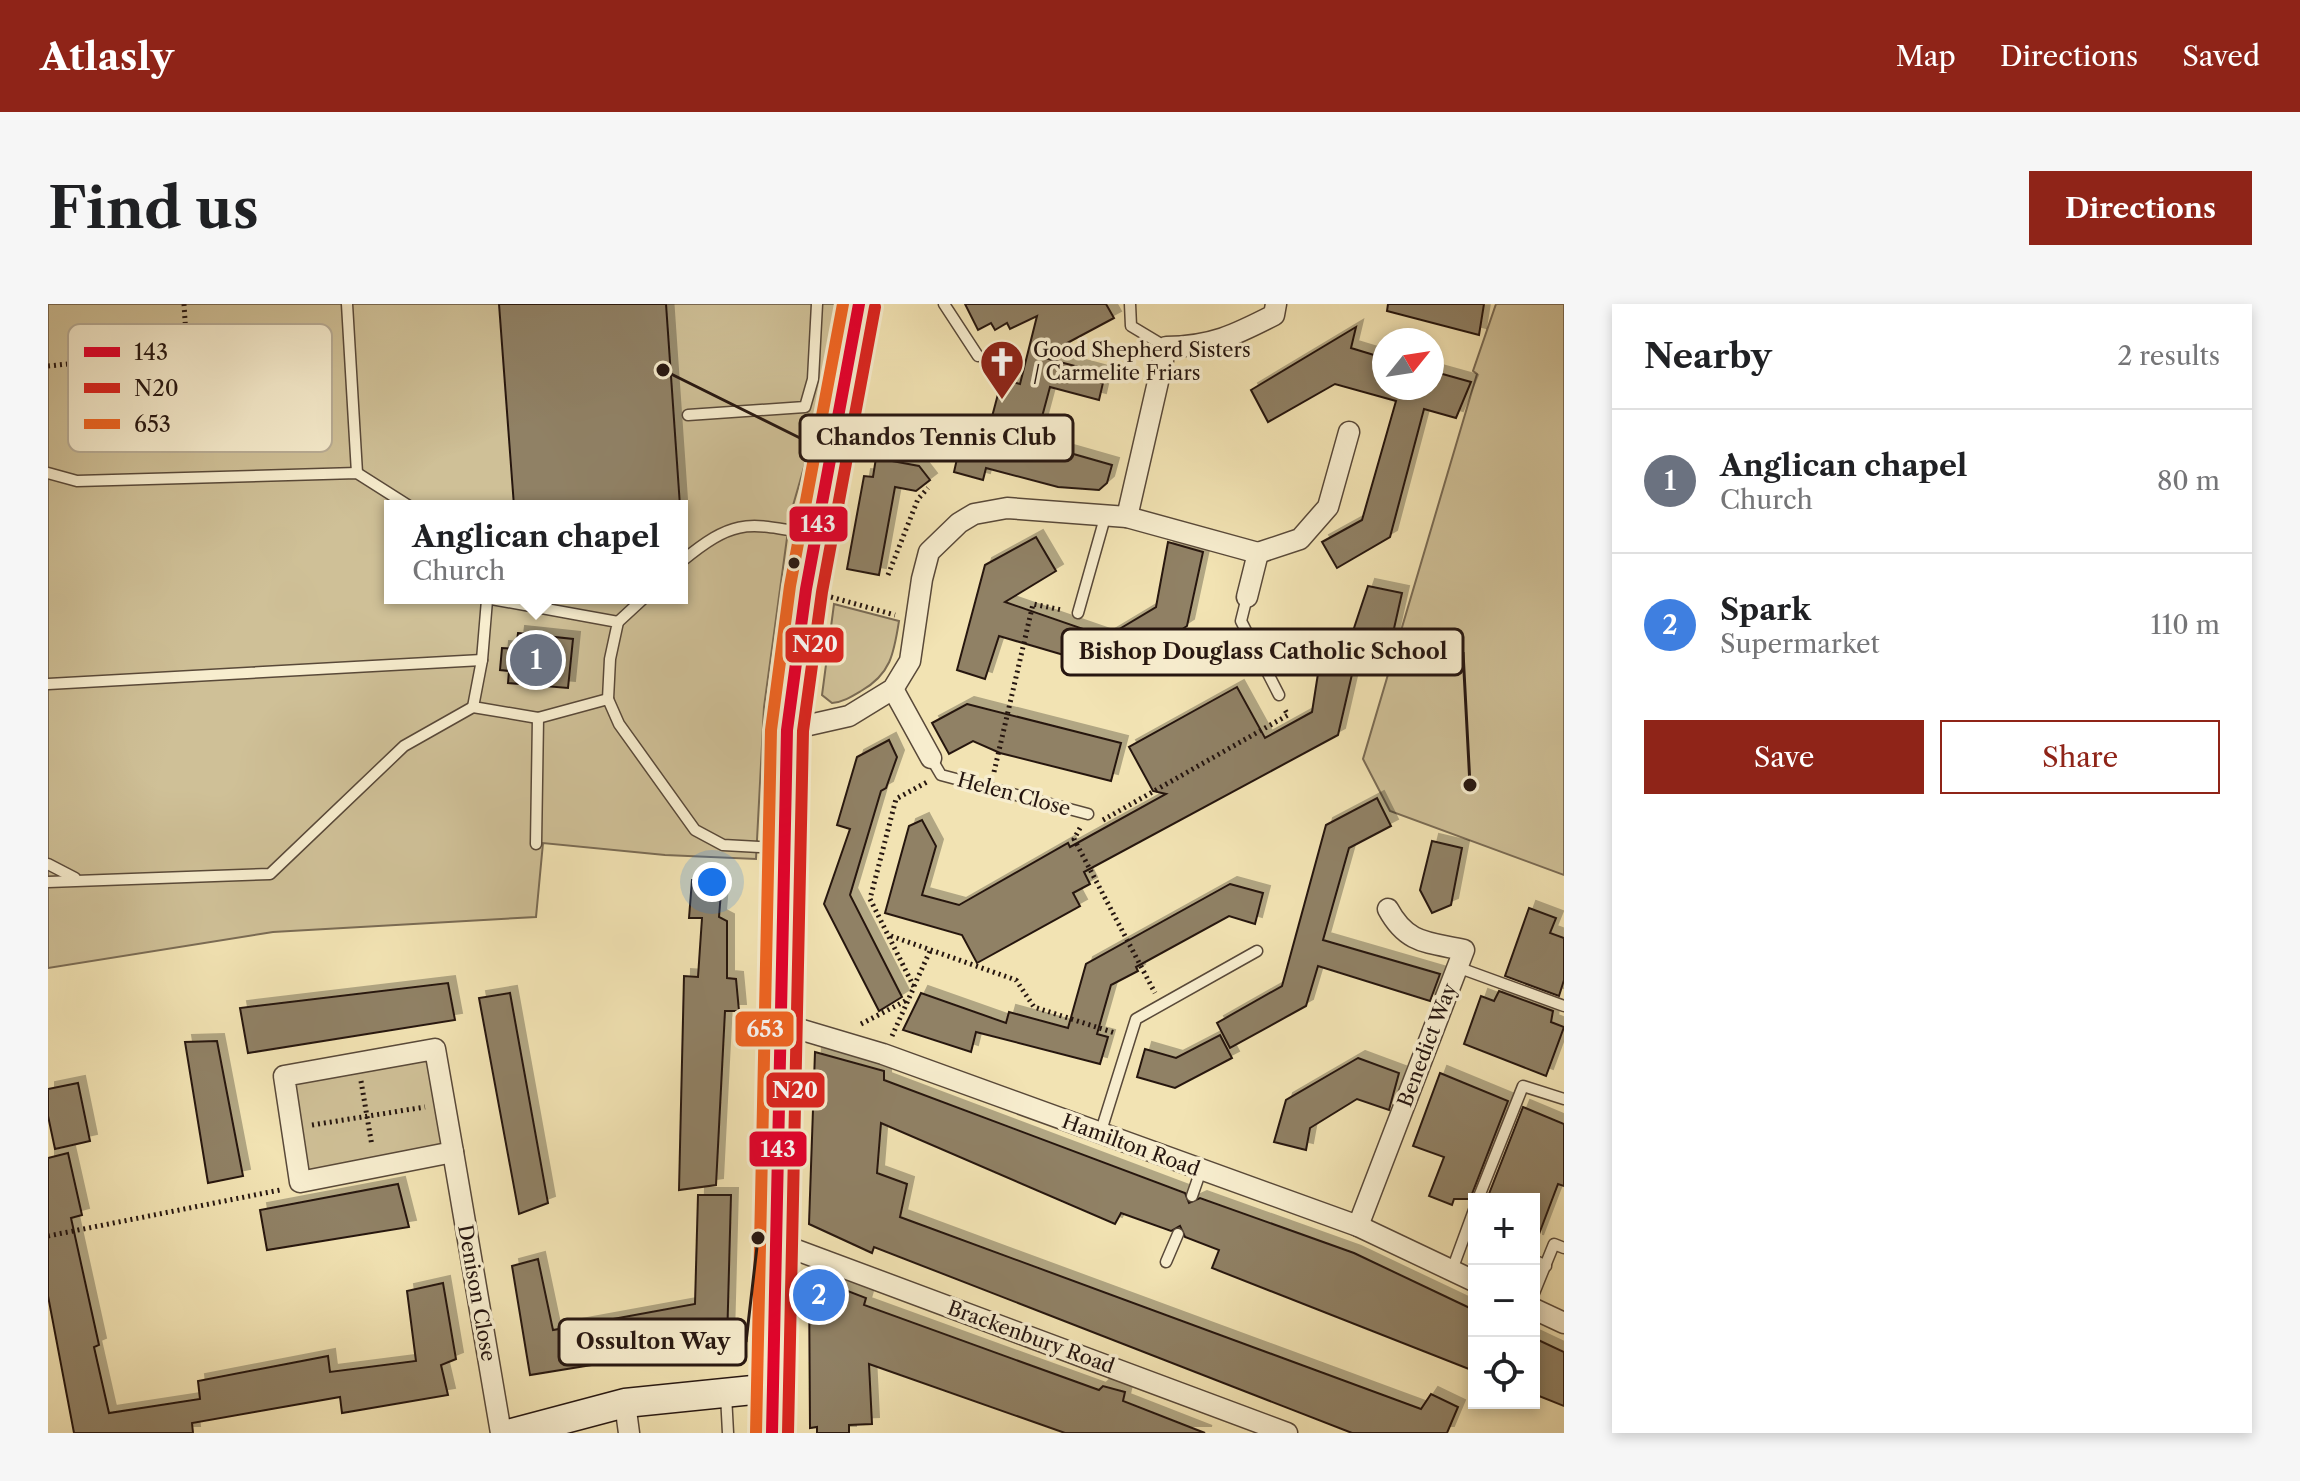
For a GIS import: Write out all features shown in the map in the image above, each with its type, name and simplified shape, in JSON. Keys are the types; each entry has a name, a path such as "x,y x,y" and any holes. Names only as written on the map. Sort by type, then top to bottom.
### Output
{"main road":[{"path":"772,1433 787,730 806,589 859,304"}],"street":[{"path":"1127,517 1166,347 1199,347 1233,337 1274,315 1276,304"},
{"path":"787,730 849,716 893,689 910,661 929,552 959,523 974,514 1007,508 1106,514 1258,553 1300,539 1328,507 1349,432"},
{"path":"1247,597 1258,553"},
{"path":"893,689 936,766"},
{"name":"Benedict Way","path":"1358,1226 1464,950 1413,939 1398,927 1388,909"},
{"name":"Hamilton Road","path":"782,1024 883,1054 1358,1226 1468,1278"},
{"name":"Denison Close","path":"300,1182 284,1076 435,1049 501,1433"},
{"path":"300,1182 453,1152"},
{"name":"Brackenbury Road","path":"775,1242 1287,1433"},
{"path":"1540,1312 1564,1323"},
{"path":"512,1433 625,1403 725,1390 773,1388"},
{"path":"625,1403 629,1433"}],"lane":[{"path":"347,304 357,473"},
{"path":"688,415 805,407 813,379 817,304"},
{"path":"944,304 978,356"},
{"path":"1130,304 1131,326 1166,347"},
{"path":"48,473 77,481 357,473 400,500"},
{"path":"1078,613 1106,514"},
{"path":"688,557 722,533 750,523 817,535"},
{"path":"1247,597 1241,621 1279,695"},
{"path":"473,707 482,660 486,604"},
{"path":"515,604 618,622"},
{"path":"638,604 618,622 610,659 608,699 619,724 695,830 723,845 784,848"},
{"path":"48,684 482,660"},
{"path":"48,882 270,874 404,746 473,707 538,718 608,699"},
{"path":"536,844 538,718"},
{"name":"Helen Close","path":"936,766 990,787 1088,814"},
{"path":"48,864 77,879"},
{"path":"1100,1134 1136,1019 1257,951"},
{"path":"1457,967 1564,1006"},
{"path":"1480,1193 1523,1086 1564,1099"},
{"path":"1192,1196 1201,1170"},
{"path":"1452,1270 1468,1226"},
{"path":"1166,1262 1178,1234"},
{"path":"1540,1280 1554,1244 1564,1248"},
{"path":"1540,1263 1546,1266"},
{"path":"725,1390 728,1433"}],"path":[{"path":"184,304 185,324"},
{"path":"332,346 349,345"},
{"path":"48,366 68,364"},
{"path":"888,575 918,499 928,488"},
{"path":"806,589 915,621"},
{"path":"990,787 1033,604 1078,613"},
{"path":"1161,1004 1074,839 1088,814 1102,821 1288,715 1279,695"},
{"path":"914,987 870,899 896,799 936,766"},
{"path":"890,936 1016,980 1034,1007 1130,1038"},
{"path":"883,1054 930,951"},
{"path":"832,1039 909,999"},
{"path":"360,1077 376,1166"},
{"path":"292,1128 443,1105"},
{"path":"48,1236 268,1195 300,1182"}],"shaded area":[{"path":"48,304 836,304 813,436 790,516 764,707 756,859 665,855 543,843 536,917 273,932 48,968"},
{"path":"1496,304 1564,304 1564,875 1390,811 1363,759 1477,374 1473,371"},
{"path":"834,604 899,621 893,653 885,670 871,684 840,702 832,703 822,695"},
{"path":"435,1049 453,1152 300,1182 284,1076"}],"building":[{"path":"499,304 666,304 680,500 514,500"},
{"path":"965,304 1106,304 1114,318 1041,357 1105,374 1099,400 1050,387 1035,443 1112,465 1107,483 1099,490 1058,487 986,468 983,480 954,472 961,441 984,447 1002,379 1020,384 1037,316 1010,329 1007,323 995,330 991,323 978,330"},
{"path":"1388,304 1484,304 1479,335 1387,311"},
{"path":"1356,327 1351,348 1372,354 1372,394 1335,384 1268,422 1251,390"},
{"path":"1444,374 1471,382 1456,418 1424,409 1390,537 1337,568 1322,542 1362,520 1396,401 1392,400 1444,400"},
{"path":"876,458 919,466 930,480 916,491 895,487 879,575 847,569 864,476 873,477"},
{"path":"1036,537 1056,571 1005,602 1106,637 1156,607 1168,542 1203,552 1187,626 1118,671 999,636 985,679 957,670 985,565"},
{"path":"1368,586 1402,593 1386,664 1356,657 1338,735 1084,872 1090,884 1073,893 1080,906 977,963 962,935 885,913 909,826 922,820 936,846 922,895 959,905 1068,843 1070,847 1166,794 1153,791 1129,747 1237,687 1265,738 1312,712 1322,648 1351,637"},
{"path":"518,633 573,639 568,688 508,683 509,671 500,670 502,648 516,649"},
{"path":"967,704 1121,743 1111,781 1000,753 973,741 949,754 932,723"},
{"path":"889,740 897,757 886,788 881,791 850,895 902,997 879,1011 824,904 850,829 837,825 857,757"},
{"path":"1377,798 1391,826 1349,848 1323,940 1440,974 1430,1001 1318,966 1306,1006 1230,1048 1217,1023 1282,986 1326,825"},
{"path":"1432,841 1462,848 1451,905 1432,913 1420,890"},
{"path":"692,880 722,880 719,917 727,921 727,978 736,979 739,1011 725,1011 716,1185 679,1190 684,976 698,977 702,918 689,918"},
{"path":"1230,884 1263,893 1255,924 1229,916 1136,967 1138,971 1111,985 1097,1034 1108,1037 1100,1064 976,1032 971,1052 903,1030 921,993 1006,1023 1009,1012 1068,1028 1086,964"},
{"path":"1529,908 1556,918 1550,933 1564,938 1564,980 1559,996 1505,976"},
{"path":"448,983 455,1020 248,1053 240,1008"},
{"path":"1499,991 1553,1011 1551,1022 1564,1027 1546,1076 1464,1044 1481,996 1494,1001"},
{"path":"510,993 548,1203 519,1214 479,998"},
{"path":"1220,1035 1232,1058 1175,1088 1137,1077 1145,1049 1176,1058"},
{"path":"217,1041 243,1176 208,1183 185,1042"},
{"path":"815,1052 884,1071 884,1080 1185,1193 1189,1203 1200,1198 1354,1253 1468,1307 1468,1369 1212,1268 1219,1250 1185,1237 1180,1226 1171,1231 1121,1213 1115,1224 881,1123 877,1173 907,1184 900,1217 1421,1409 1431,1394 1458,1407 1447,1433 1352,1433 874,1247 872,1253 809,1224"},
{"path":"1358,1058 1399,1073 1389,1110 1357,1099 1310,1128 1306,1150 1274,1142 1286,1100"},
{"path":"1440,1073 1508,1101 1468,1199 1454,1199 1452,1205 1429,1196 1444,1157 1413,1146"},
{"path":"78,1083 90,1141 55,1149 48,1116 48,1089"},
{"path":"1523,1107 1564,1124 1564,1186 1558,1184 1540,1231 1540,1193 1489,1193"},
{"path":"68,1153 82,1215 71,1218 99,1345 94,1347 109,1413 200,1399 198,1381 328,1356 330,1372 416,1361 407,1291 443,1283 456,1359 441,1365 448,1395 342,1413 340,1397 192,1423 193,1433 74,1433 48,1296 48,1158"},
{"path":"398,1184 409,1227 267,1250 260,1210"},
{"path":"698,1195 731,1195 727,1343 530,1375 512,1266 538,1259 553,1330 695,1304"},
{"path":"809,1276 866,1298 864,1305 1099,1390 1103,1386 1125,1392 1123,1401 1205,1433 1065,1433 869,1364 872,1424 849,1425 849,1433 817,1433 817,1427 810,1428"},
{"path":"1540,1341 1564,1352 1564,1406 1540,1396"}],"transit line":[{"name":"653","path":"756,1433 771,730 790,586 843,304"},
{"name":"143","path":"772,1433 787,730 806,589 859,304"},
{"name":"N20","path":"788,1433 803,731 822,592 875,307"}],"place":[{"name":"Chandos Tennis Club","path":"663,370"},
{"name":"Good Shepherd Sisters / Carmelite Friars","path":"1002,401"},
{"name":"Anglican chapel","path":"536,660"},
{"name":"Bishop Douglass Catholic School","path":"1470,785"},
{"name":"Ossulton Way","path":"758,1238"},
{"name":"Spark","path":"819,1295"}]}
